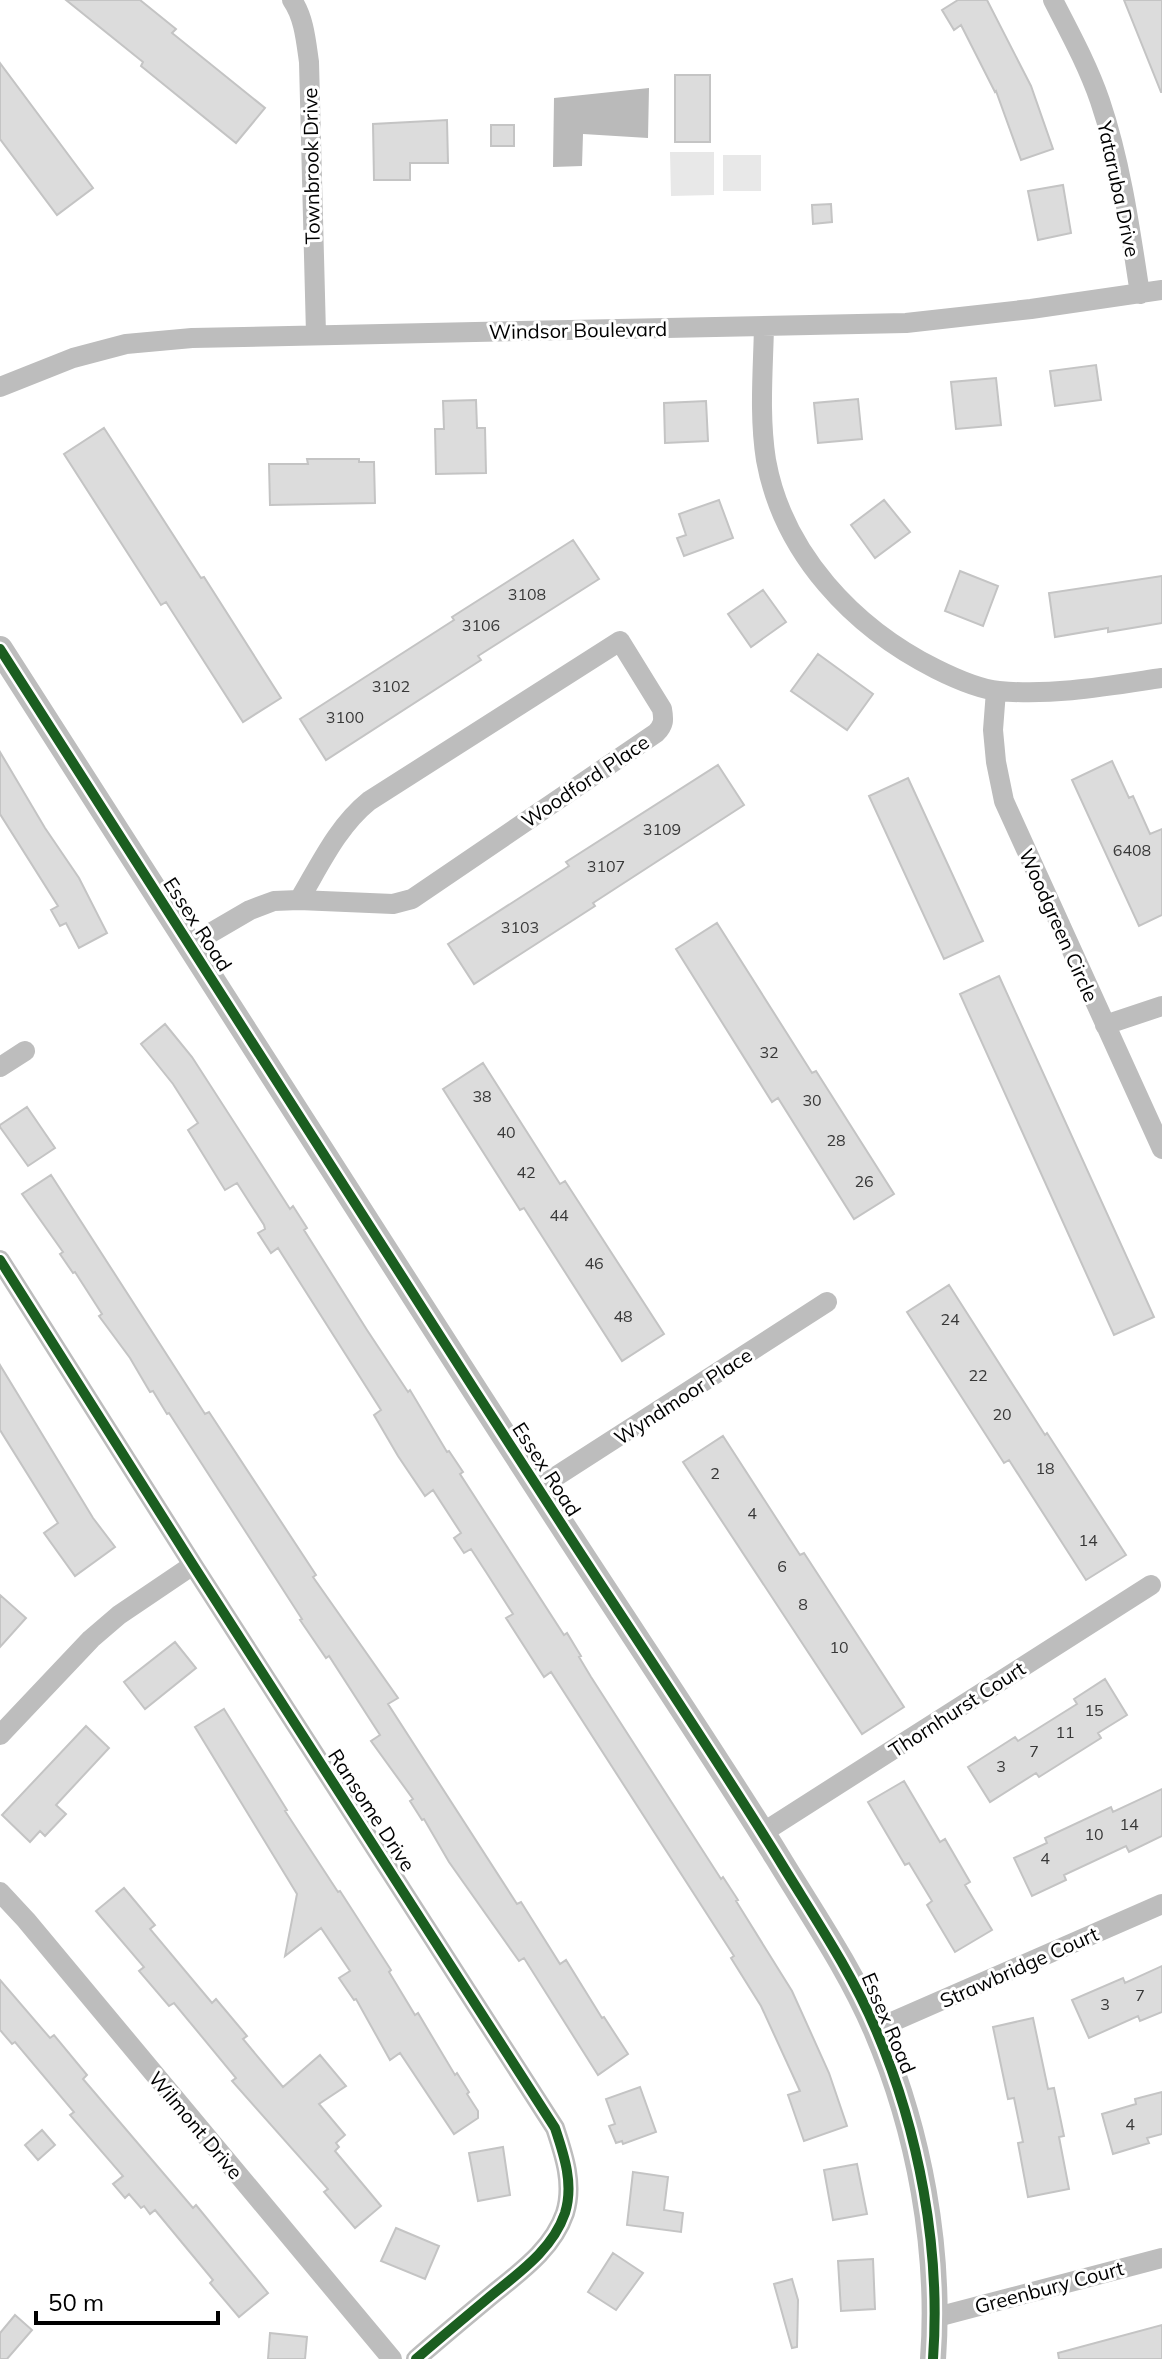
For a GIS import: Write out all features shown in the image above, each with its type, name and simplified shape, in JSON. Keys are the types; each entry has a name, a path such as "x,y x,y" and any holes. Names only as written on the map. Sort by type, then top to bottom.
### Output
{"street":[{"name":"Townbrook Drive","path":"292,0 305,35 309,62 316,334"},
{"name":"Yataruba Drive","path":"1053,0 1099,98 1114,148 1140,294"},
{"name":"Windsor Boulevard","path":"0,387 73,358 126,344 192,338 906,323 1162,290"},
{"path":"764,327 762,405 766,460 778,503 800,550 831,590 868,627 907,654 951,676 996,691 1047,692 1162,678"},
{"name":"Woodford Place","path":"190,945 250,910 274,901 393,904 412,899 656,733 662,727 662,709 620,641 362,806 341,829 299,900"},
{"name":"Essex Road","path":"0,649 848,1971 876,2029 896,2083 912,2141 928,2227 937,2317 933,2359"},
{"name":"Woodgreen Circle","path":"996,691 993,730 1004,801 1162,1149"},
{"path":"1105,1025 1162,1006"},
{"path":"0,1067 25,1051"},
{"name":"Ransome Drive","path":"0,1260 555,2128 565,2156 569,2184 565,2211 553,2237 535,2259 416,2359"},
{"name":"Wyndmoor Place","path":"538,1488 827,1302"},
{"path":"0,1735 91,1639 119,1615 193,1565"},
{"name":"Thornhurst Court","path":"762,1833 1151,1585"},
{"name":"Wilmont Drive","path":"0,1892 392,2359"},
{"name":"Strawbridge Court","path":"876,2029 1162,1904"},
{"name":"Greenbury Court","path":"937,2317 1162,2258"}],"shaded area":[{"path":"649,88 648,138 583,134 582,166 553,167 554,98"},
{"path":"670,152 714,152 714,195 671,196"},
{"path":"723,155 761,155 761,191 723,191"}],"building":[{"path":"66,0 140,0 176,29 172,33 265,108 236,143"},
{"path":"958,0 987,0 1031,86 1053,149 1021,160 996,91 961,25 954,30 942,10"},
{"path":"1124,0 1162,0 1162,92 1161,92"},
{"path":"0,63 93,188 57,215 0,139"},
{"path":"675,75 710,75 710,142 675,142"},
{"path":"447,120 448,163 410,163 410,180 374,180 373,124"},
{"path":"491,125 514,125 514,146 491,146"},
{"path":"1063,185 1071,233 1038,240 1028,191"},
{"path":"831,204 832,222 813,224 812,205"},
{"path":"1096,365 1101,400 1055,406 1050,371"},
{"path":"996,378 1001,425 956,429 951,382"},
{"path":"858,399 862,439 818,443 814,403"},
{"path":"476,400 477,428 485,428 486,473 436,474 435,429 444,429 443,401"},
{"path":"706,401 708,441 665,443 664,403"},
{"path":"104,428 281,698 243,722 166,602 161,605 64,454"},
{"path":"307,459 374,462 375,503 270,505 269,464 308,464"},
{"path":"719,500 733,538 684,556 677,538 686,535 679,514"},
{"path":"884,500 910,532 875,558 851,525"},
{"path":"573,540 599,579 478,656 481,660 326,760 300,719"},
{"path":"960,571 998,586 983,626 945,611"},
{"path":"1162,576 1162,623 1055,637 1049,593"},
{"path":"763,590 786,622 751,647 728,614"},
{"path":"818,654 873,694 847,730 791,691"},
{"path":"0,752 79,878 107,933 79,948 66,923 60,926 51,910 58,906 0,814"},
{"path":"1112,761 1129,798 1133,796 1150,834 1162,829 1162,915 1139,926 1072,780"},
{"path":"718,765 744,805 474,984 448,944 569,866 566,862"},
{"path":"908,778 983,941 944,959 869,796"},
{"path":"717,923 812,1073 816,1071 894,1194 854,1219 778,1098 772,1102 676,949"},
{"path":"999,976 1154,1317 1114,1335 960,994"},
{"path":"165,1024 192,1057 290,1209 293,1206 307,1228 304,1230 367,1330 408,1392 410,1390 447,1452 463,1472 460,1474 564,1635 567,1633 591,1677 721,1879 723,1877 738,1900 792,1991 829,2073 847,2126 804,2141 788,2095 800,2091 761,2006 731,1958 734,1956 551,1672 544,1677 506,1618 513,1614 471,1549 464,1553 454,1538 461,1533 433,1490 425,1496 398,1456 374,1415 381,1410 278,1248 271,1253 258,1233 265,1229 264,1225 237,1183 225,1190 188,1130 198,1123 173,1084 141,1044"},
{"path":"483,1063 560,1184 565,1181 664,1334 622,1361 443,1089"},
{"path":"27,1107 55,1148 28,1166 0,1127"},
{"path":"51,1175 205,1414 209,1412 316,1575 313,1577 398,1698 388,1704 517,1904 521,1902 560,1964 566,1960 628,2054 598,2075 524,1958 519,1961 449,1862 410,1801 413,1799 371,1741 380,1735 329,1656 326,1658 300,1620 169,1413 153,1391 150,1392 99,1316 102,1314 75,1272 60,1254 63,1252 22,1194"},
{"path":"949,1285 1126,1555 1086,1580 1009,1460 1004,1463 907,1312"},
{"path":"0,1365 93,1518 115,1547 75,1576 44,1533 58,1523 0,1430"},
{"path":"723,1436 904,1707 862,1734 683,1462"},
{"path":"0,1595 26,1618 0,1647"},
{"path":"175,1642 196,1668 145,1709 124,1682"},
{"path":"1105,1679 1127,1715 1098,1733 1101,1738 1039,1777 1036,1773 990,1802 968,1767 1015,1737 1018,1741 1077,1704 1074,1699"},
{"path":"224,1709 285,1811 391,1970 389,1972 415,2015 418,2013 455,2075 457,2073 469,2092 467,2094 478,2111 478,2118 454,2134 400,2053 390,2060 356,1999 339,1978 350,1971 321,1928 285,1956 297,1894 195,1727"},
{"path":"86,1726 109,1748 56,1805 66,1814 45,1836 40,1831 30,1842 2,1815"},
{"path":"904,1781 940,1842 945,1839 970,1882 965,1885 992,1930 955,1952 927,1905 932,1901 909,1863 905,1865 868,1802"},
{"path":"1162,1789 1162,1836 1129,1852 1126,1846 1064,1875 1066,1880 1032,1896 1014,1858 1047,1843 1045,1838 1111,1807 1113,1812"},
{"path":"124,1888 155,1925 150,1929 212,2003 216,1999 247,2036 243,2039 283,2087 320,2055 346,2086 319,2104 345,2135 336,2143 339,2147 335,2151 381,2206 355,2228 324,2192 328,2189 232,2081 236,2078 174,2003 169,2006 139,1971 144,1967 96,1911"},
{"path":"1162,1966 1162,2012 1140,2021 1138,2016 1089,2038 1072,2000 1123,1978 1125,1983"},
{"path":"0,1980 50,2038 54,2035 87,2075 83,2079 193,2208 196,2205 268,2293 239,2317 155,2210 150,2214 129,2194 125,2198 113,2184 123,2176 70,2115 74,2112 15,2042 12,2044 0,2030"},
{"path":"1033,2018 1048,2089 1054,2088 1064,2136 1059,2137 1069,2189 1028,2197 1018,2143 1023,2142 1014,2098 1008,2099 993,2027"},
{"path":"640,2087 656,2132 623,2144 622,2141 616,2143 609,2126 615,2124 606,2099"},
{"path":"1162,2092 1162,2134 1147,2138 1149,2143 1113,2154 1102,2114 1136,2104 1135,2099"},
{"path":"42,2130 55,2145 38,2160 25,2145"},
{"path":"503,2147 510,2195 478,2201 469,2153"},
{"path":"857,2164 867,2214 833,2220 824,2170"},
{"path":"633,2172 668,2177 664,2210 683,2213 681,2232 627,2225"},
{"path":"396,2228 439,2246 425,2279 381,2261"},
{"path":"613,2253 643,2273 616,2310 588,2292"},
{"path":"873,2259 875,2309 841,2311 838,2261"},
{"path":"792,2279 798,2300 797,2347 792,2348 774,2284"},
{"path":"15,2315 32,2330 7,2359 0,2359 0,2333"},
{"path":"1162,2325 1162,2359 1059,2359 1058,2353"},
{"path":"270,2333 307,2337 305,2359 268,2359"}],"cycle path":[{"path":"0,649 725,1774 854,1985 891,2069 924,2191 934,2275 933,2359"},
{"path":"0,1260 555,2128 568,2180 568,2202 552,2239 532,2261 416,2359"}]}
